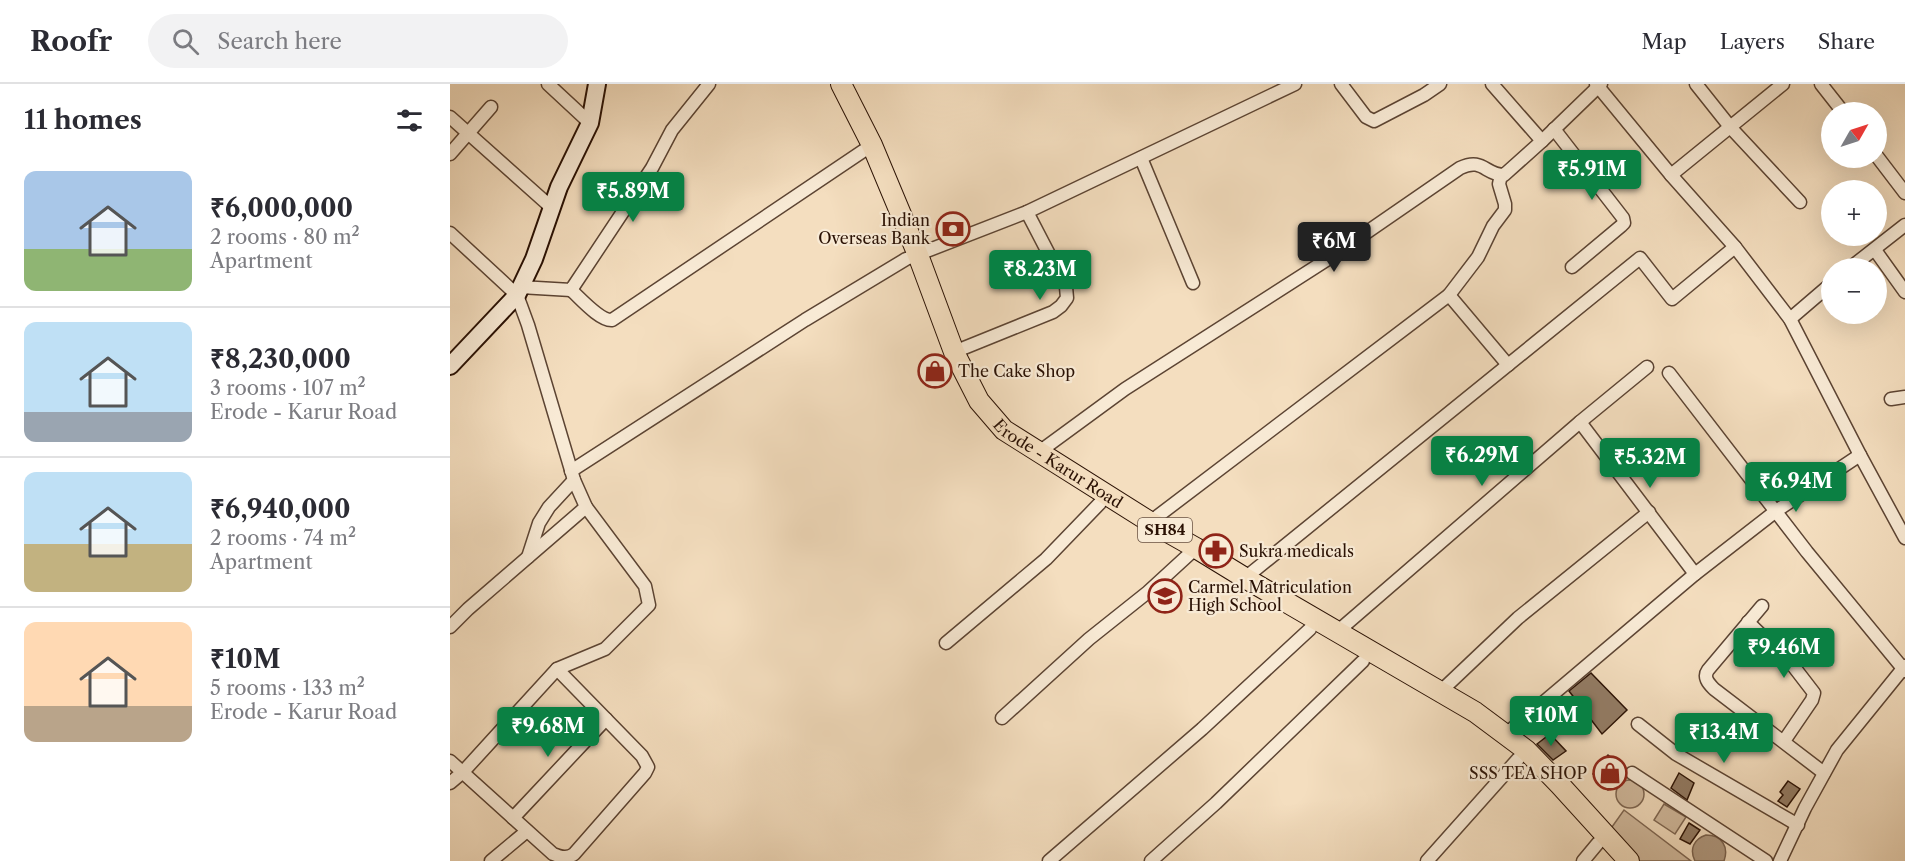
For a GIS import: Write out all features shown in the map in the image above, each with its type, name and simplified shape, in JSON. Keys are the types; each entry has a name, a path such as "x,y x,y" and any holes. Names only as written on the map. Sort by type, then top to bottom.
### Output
{"main road":[{"name":"Erode - Karur Road","path":"827,84 867,148"},
{"name":"Erode - Karur Road","path":"841,84 954,352 973,390 989,414 1004,430 1150,522 1239,589 1470,723 1518,759 1614,861"},
{"name":"Erode - Karur Road","path":"912,257 946,362 963,397 980,421 1001,439 1033,462 1145,532 1245,578 1475,712 1526,750 1629,861"}],"street":[{"path":"548,84 590,123"},
{"path":"450,366 518,291 534,259 559,187 590,123 597,84"},
{"path":"571,290 651,168 672,130 709,84"},
{"path":"527,558 539,524 572,475 805,321 912,257 1027,212 1295,84"},
{"path":"1341,84 1366,117 1374,121 1440,84"},
{"path":"1491,84 1542,141"},
{"path":"1696,84 1731,128 1800,202"},
{"path":"1671,176 1783,84"},
{"path":"1821,84 1835,102"},
{"path":"1039,452 1125,389 1328,259 1460,168 1468,164 1477,164 1504,175 1598,85 1671,176 1735,247 1790,319 1905,538"},
{"path":"450,154 491,107"},
{"path":"450,117 552,208"},
{"path":"1554,129 1623,218 1622,226 1572,267"},
{"path":"518,291 571,290 601,316 612,320 867,148"},
{"path":"1141,158 1193,283"},
{"path":"1886,168 1905,193"},
{"path":"1150,522 1449,295 1478,256 1493,226 1505,210 1499,184 1501,175"},
{"path":"954,352 1053,312 1067,298 1066,287 1027,212"},
{"path":"1864,258 1905,225"},
{"path":"450,233 518,291 572,475 586,507 645,586 649,605 605,649 557,669 464,772 450,783"},
{"path":"1245,578 1640,258 1672,299 1735,247"},
{"path":"1875,250 1905,292"},
{"path":"1790,319 1821,292"},
{"path":"1449,295 1508,365"},
{"path":"1337,632 1647,367"},
{"path":"1669,373 1776,512 1904,669 1837,750 1780,861"},
{"path":"1891,399 1905,397"},
{"path":"1580,422 1695,574"},
{"path":"1506,734 1695,574 1776,512 1860,456"},
{"path":"946,643 1046,559 1100,503"},
{"path":"450,627 586,507"},
{"path":"1440,692 1518,618 1649,512"},
{"path":"1002,718 1089,639 1148,592 1192,552"},
{"path":"1762,606 1705,676 1714,689 1824,773"},
{"path":"1748,622 1794,667 1814,693 1812,700 1784,741"},
{"path":"1049,861 1202,729 1310,629"},
{"path":"1151,861 1216,803 1363,661"},
{"path":"450,760 554,854 569,857 579,850 648,767 646,761 557,669"},
{"path":"513,818 606,719"},
{"path":"1638,724 1676,754 1798,825"},
{"path":"1427,861 1518,759"},
{"path":"1632,772 1766,861"},
{"path":"492,861 527,831"},
{"path":"1583,861 1598,843"}],"shaded area":[{"path":"1630,780 1640,784 1644,794 1640,804 1630,808 1620,804 1616,794 1620,784"},
{"path":"1664,804 1686,817 1675,834 1654,820"},
{"path":"1624,810 1691,861 1622,861 1602,841"},
{"path":"1706,835 1716,837 1723,843 1726,851 1724,861 1695,861 1692,852 1694,845 1698,839"}],"building":[{"path":"1591,673 1627,710 1602,734 1569,691"},
{"path":"1550,734 1566,751 1553,760 1537,744"},
{"name":"SSS TEA SHOP","path":"1608,755 1625,770 1624,774 1608,790 1593,774"},
{"path":"1679,773 1694,783 1687,800 1671,788"},
{"path":"1788,781 1800,789 1787,807 1778,801 1783,795 1780,792"},
{"path":"1689,823 1700,830 1690,844 1680,839"}],"place":[{"name":"Indian Overseas Bank","path":"953,229"},
{"name":"The Cake Shop","path":"935,371"},
{"name":"Sukra medicals","path":"1216,551"},
{"name":"Carmel Matriculation High School","path":"1165,596"},
{"name":"SSS TEA SHOP","path":"1610,773"}]}
